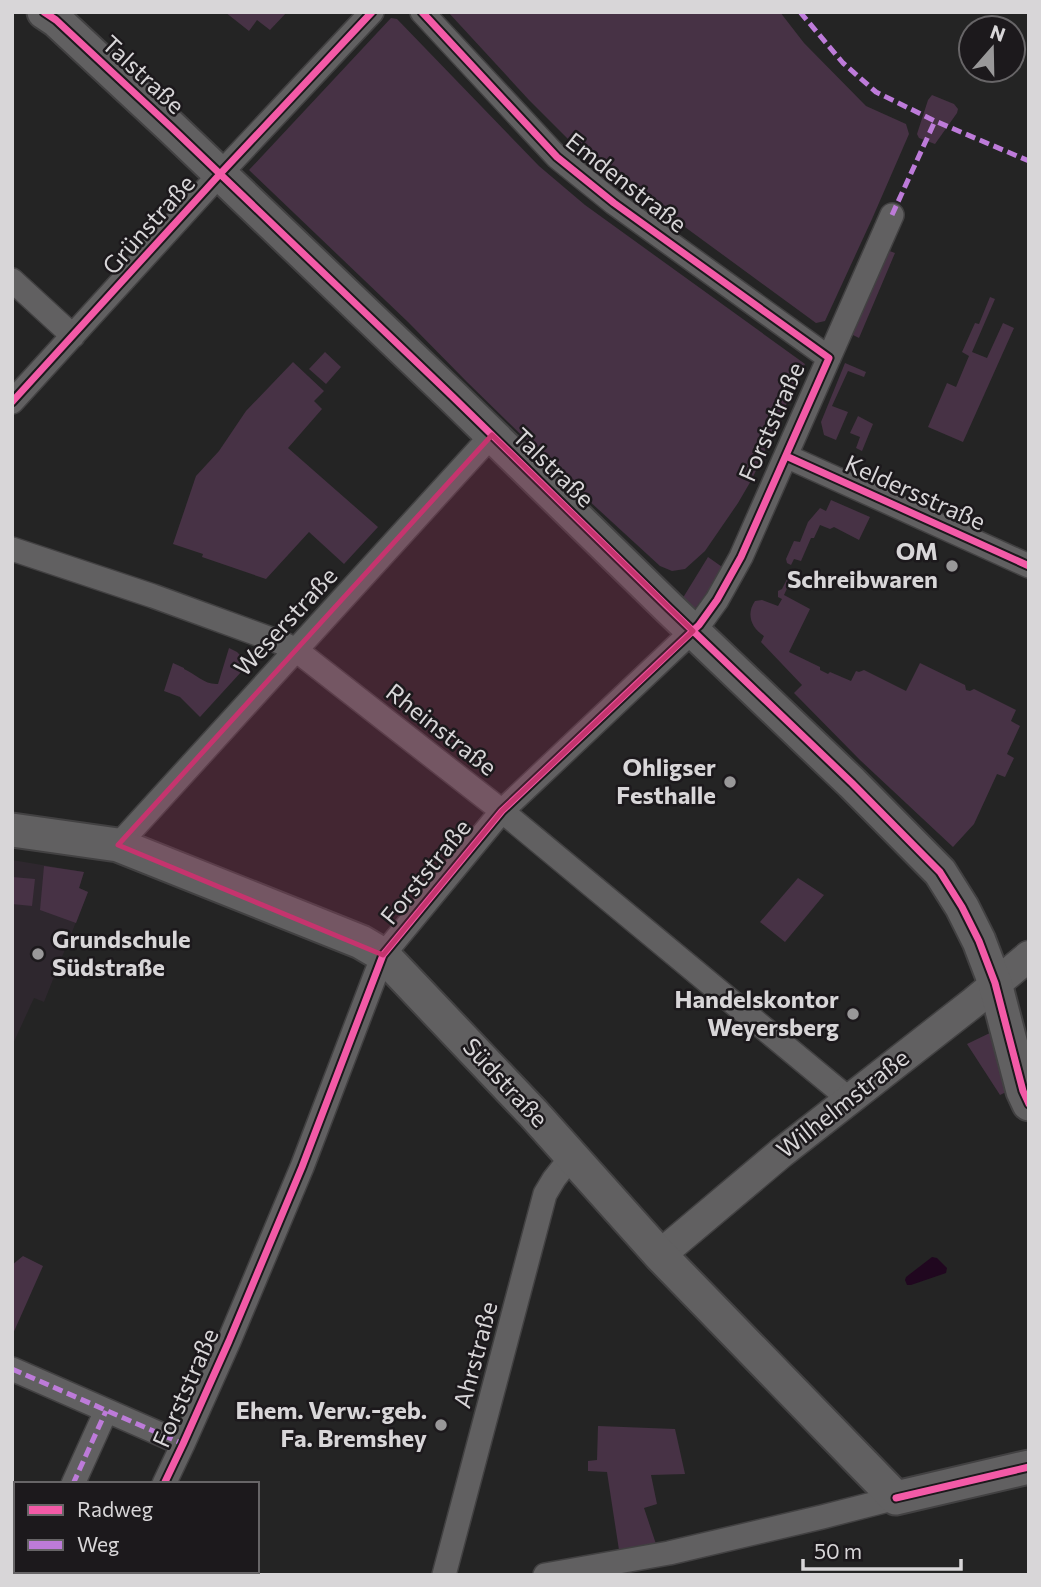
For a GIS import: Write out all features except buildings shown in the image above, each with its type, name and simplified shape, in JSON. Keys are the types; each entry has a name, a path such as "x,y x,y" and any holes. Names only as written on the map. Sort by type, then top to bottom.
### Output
{"main road":[{"name":"Talstraße","path":"53,15 492,435 852,783 940,872 974,930 995,983 1023,1091 1029,1104"},
{"name":"Südstraße","path":"12,830 118,845 361,942 383,955 572,1156 660,1255 896,1498"},
{"path":"896,1498 1029,1467"}],"street":[{"name":"Grünstraße","path":"12,402 372,12"},
{"name":"Emdenstraße","path":"422,12 558,157 614,203 829,358"},
{"name":"Forststraße","path":"164,1482 234,1329 302,1167 383,955 502,811 693,631 717,600 741,557 892,215"},
{"path":"12,280 73,336"},
{"name":"Weserstraße","path":"118,845 492,435"},
{"name":"Keldersstraße","path":"786,456 1029,566"},
{"name":"Rheinstraße","path":"12,549 153,596 296,650 502,811 849,1099"},
{"name":"Wilhelmstraße","path":"660,1255 849,1099 1029,956"},
{"name":"Ahrstraße","path":"444,1575 545,1194 572,1156"},
{"path":"12,1369 183,1444"},
{"path":"74,1482 106,1411"},
{"path":"545,1575 669,1553 896,1498"}],"highlighted area":[{"path":"492,435 693,631 502,811 383,955 118,845"}],"shaded area":[{"path":"225,12 287,12 270,30 257,20 249,31"},
{"path":"448,12 780,12 804,43 866,106 906,124 909,134 825,321 816,323 577,148"},
{"path":"391,18 397,19 539,166 585,205 805,364 752,479 738,503 705,551 685,569 672,571 660,566 587,499 249,170"},
{"path":"932,95 954,104 958,109 935,144 919,138 917,134"},
{"path":"887,250 895,253 859,338 851,334"},
{"path":"990,297 995,299 972,352 987,358 1003,323 1014,328 963,442 928,427 947,383 956,387 969,356 962,352 975,323 979,324"},
{"path":"325,352 341,367 326,384 309,369"},
{"path":"293,362 324,391 314,401 322,409 288,448 378,527 344,564 309,532 266,579 173,544 196,476 219,451 246,411"},
{"path":"845,363 866,372 864,377 848,371 832,406 848,412 836,440 824,435 821,422"},
{"path":"858,416 873,424 862,451 856,448 860,437 850,433"},
{"path":"831,500 870,517 859,540 834,527 830,529 820,525 801,561 794,559 791,565 787,563 786,559 794,541 800,542 808,522 820,508 826,511"},
{"path":"708,557 725,569 694,610 681,601"},
{"path":"792,569 795,571 784,595 810,609 789,652 820,667 820,670 828,674 830,672 851,681 856,671 864,670 906,691 920,663 965,685 966,690 974,689 1016,710 1011,721 1020,726 1007,754 1014,758 1005,777 997,774 974,824 953,847 860,760 794,693 802,685 761,642 764,636 756,629 750,616 752,606 755,601 762,600 778,606 782,599 778,597 778,591 782,589"},
{"path":"229,648 244,660 242,671 200,717 180,697 164,691 173,663 204,681 218,684"},
{"name":"Grundschule Südstraße","path":"12,860 84,872 79,888 88,892 44,1002 34,998 12,1046"},
{"path":"44,866 84,872 79,888 88,892 76,923 40,910"},
{"path":"12,877 35,879 32,906 12,904"},
{"path":"798,878 824,895 785,942 760,922"},
{"path":"994,1031 1012,1089 1000,1095 967,1044"},
{"path":"23,1256 43,1266 12,1336 12,1265"},
{"path":"932,1257 937,1258 947,1268 946,1273 907,1285 906,1277"},
{"path":"598,1426 675,1429 685,1474 651,1475 657,1504 644,1508 656,1544 619,1550 607,1472 588,1471 588,1461 597,1460"}],"marked path":[{"path":"800,12 843,63 876,92 935,121 1029,161"},
{"path":"892,215 935,121"},
{"path":"12,1369 183,1444"},
{"path":"74,1482 106,1411"}],"cycle path":[{"path":"44,12 56,20 172,128 453,397 852,783 940,872 979,941 995,983 1023,1091 1029,1104"},
{"path":"12,402 372,12"},
{"path":"165,1482 229,1341 302,1167 383,955 502,811 699,625 717,600 741,557 829,358 614,203 557,157 422,12"},
{"path":"786,456 1029,566"},
{"path":"896,1498 1029,1467"}],"place":[{"name":"OM Schreibwaren","path":"952,566"},
{"name":"Ohligser Festhalle","path":"730,782"},
{"name":"Grundschule Südstraße","path":"38,954"},
{"name":"Handelskontor Weyersberg","path":"853,1014"},
{"name":"Ehem. Verw.-geb. Fa. Bremshey","path":"441,1425"}]}
